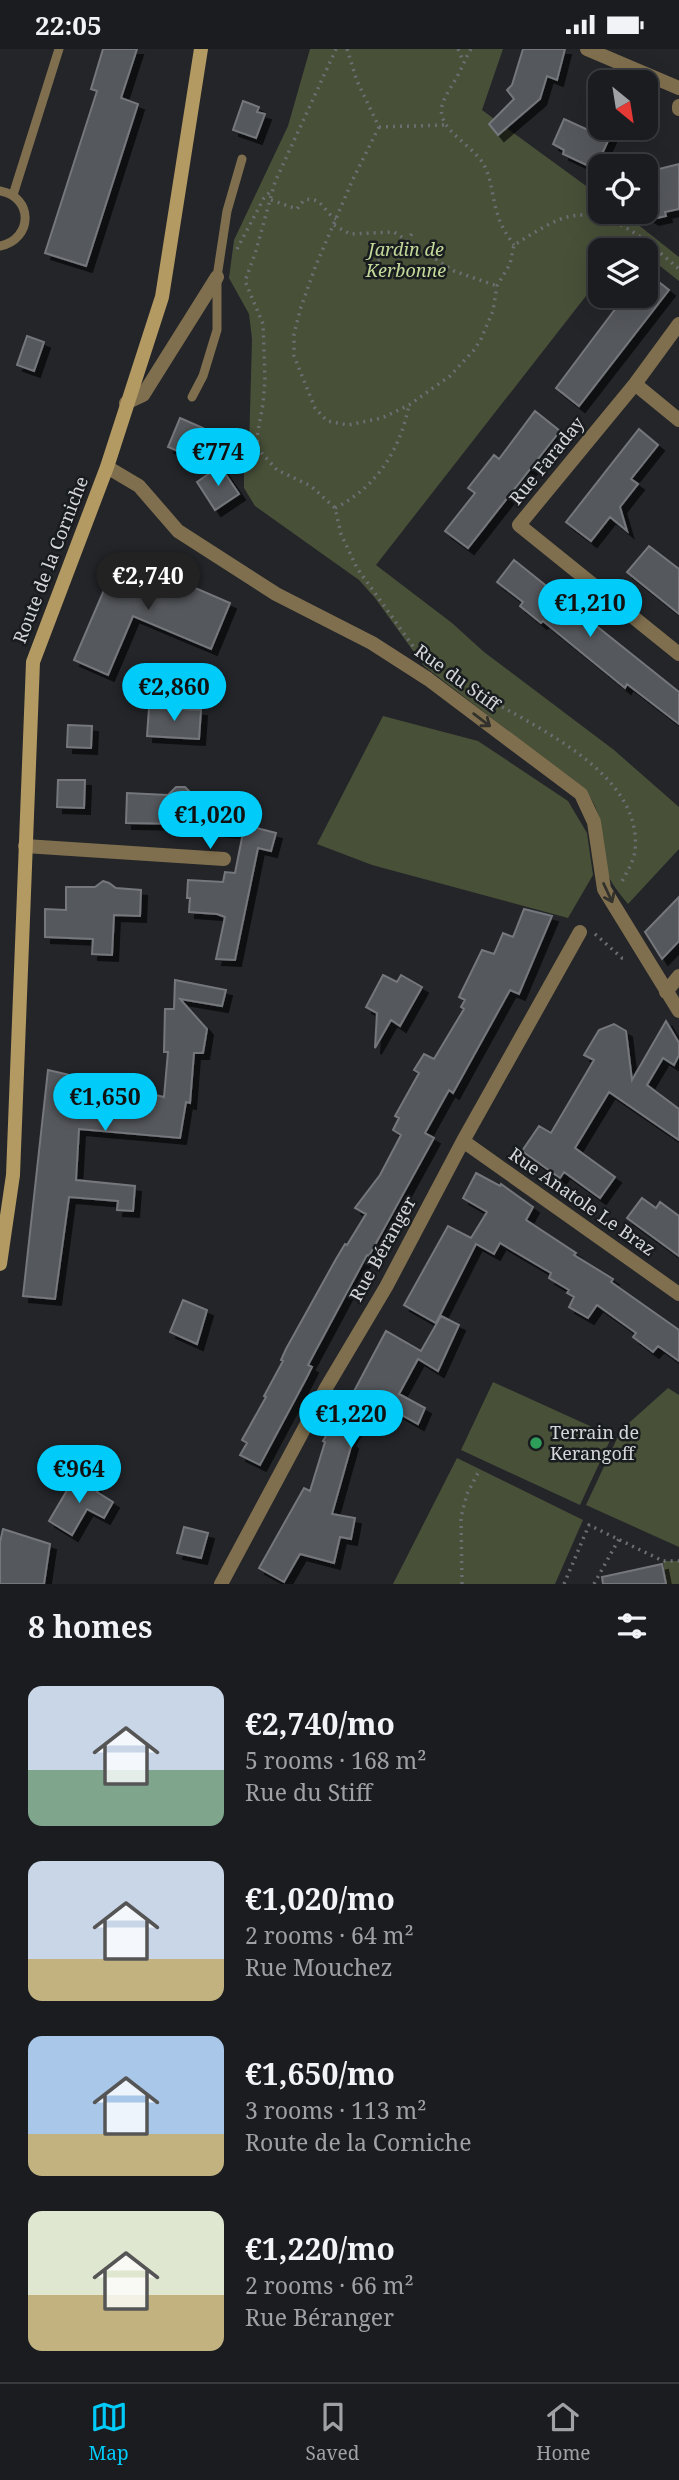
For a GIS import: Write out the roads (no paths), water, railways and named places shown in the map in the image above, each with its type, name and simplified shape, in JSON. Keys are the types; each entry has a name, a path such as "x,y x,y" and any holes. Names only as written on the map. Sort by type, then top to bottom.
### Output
{"street":[{"name":"Route de la Corniche","path":"0,1264 13,1175 33,662 107,467 162,297 201,49"},
{"path":"587,49 679,88"},
{"path":"127,404 144,395 217,277"},
{"name":"Rue Faraday","path":"679,324 635,384 519,525 679,654"},
{"path":"635,384 679,420"},
{"name":"Rue du Stiff","path":"107,467 139,486 178,531 276,594 372,643 428,678 581,795 594,822 604,889 679,1011"},
{"path":"25,846 224,859"},
{"name":"Rue Béranger","path":"222,1584 326,1388 386,1287 463,1141 585,931"},
{"path":"666,992 679,977"},
{"name":"Rue Anatole Le Braz","path":"463,1141 679,1294"}],"lane":[{"path":"13,195 59,49"},
{"path":"192,397 203,376 217,330 217,277 227,211 242,159"},
{"path":"0,191 13,195 23,208 24,228 16,240 0,246"}],"place":[{"name":"Terrain de Kerangoff","path":"536,1443"}],"park label":[{"name":"Jardin de Kerbonne","path":"406,260"}]}
